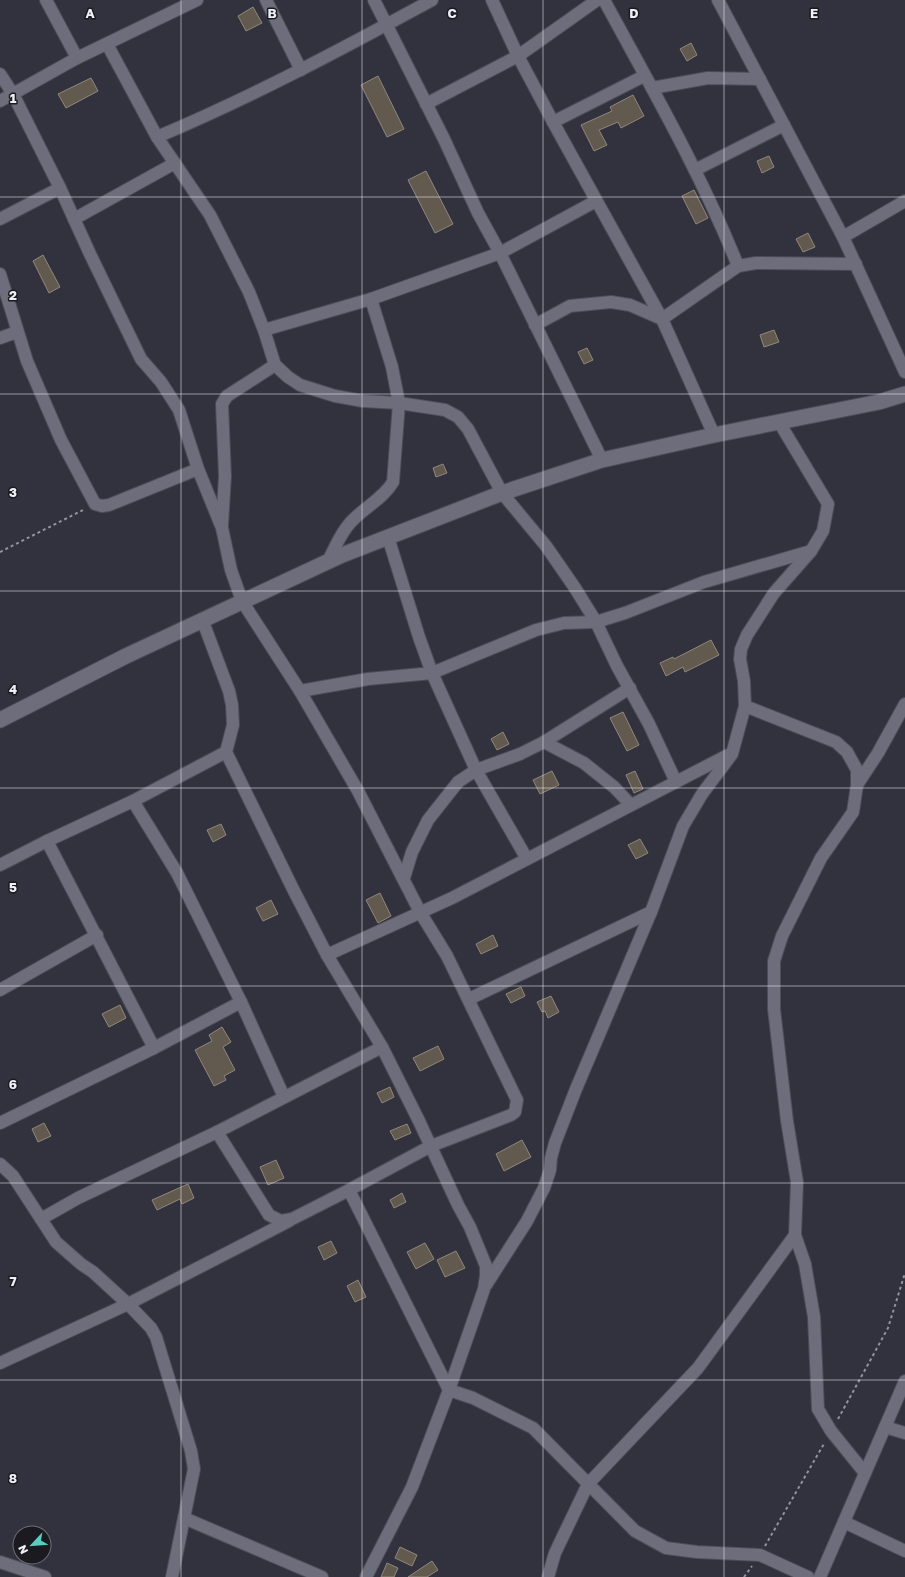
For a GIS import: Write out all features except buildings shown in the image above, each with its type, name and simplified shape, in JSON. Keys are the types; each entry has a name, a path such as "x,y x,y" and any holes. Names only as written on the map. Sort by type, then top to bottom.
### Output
{"street":[{"path":"46,0 77,58"},
{"path":"0,101 77,58 197,0"},
{"path":"266,0 301,70"},
{"path":"374,0 385,26 426,104 478,213 500,252 602,460"},
{"path":"157,136 210,114 301,70 432,0"},
{"path":"492,0 518,56 553,122 662,319 714,435"},
{"path":"426,104 518,56 597,0"},
{"path":"604,0 695,170 738,266"},
{"path":"718,0 843,237 905,372"},
{"path":"107,44 157,136 210,215 249,292 264,330 275,365 288,377 300,385 335,396 363,402 399,403 445,410 458,417 468,429 502,493 546,546 596,622 649,724 676,782"},
{"path":"0,74 13,94 60,188 141,359 162,382 179,410 198,469 222,528 231,570 242,601 300,691 358,791 404,878 420,912 447,956 517,1100 515,1112 511,1115 431,1146 128,1304 0,1363"},
{"path":"553,122 644,76"},
{"path":"652,88 708,78 760,79"},
{"path":"695,170 784,125"},
{"path":"74,219 175,163"},
{"path":"0,219 60,188"},
{"path":"264,330 371,299 500,252 596,202"},
{"path":"843,237 905,202"},
{"path":"662,319 738,266 756,263 856,264"},
{"path":"0,274 27,361 61,440 95,504 102,506 109,505 198,469"},
{"path":"328,561 339,538 350,523 388,490 392,482 399,403 392,367 371,299"},
{"path":"535,325 570,306 611,302 630,306 662,319"},
{"path":"0,338 17,332"},
{"path":"222,528 225,476 222,404 227,396 275,365"},
{"path":"0,720 126,656 328,561 502,493 602,460 714,435 879,402 905,394"},
{"path":"484,1289 527,1221 544,1188 550,1170 551,1158 555,1143 576,1089 651,912 683,826 702,794 732,754 745,706 744,681 740,659 741,649 747,635 774,593 811,552 823,531 828,504 779,422"},
{"path":"388,537 419,637 432,673 476,770 527,859"},
{"path":"300,691 368,679 432,673 536,630 564,623 596,622 625,613 704,582 811,552"},
{"path":"202,620 229,691 232,705 233,725 226,752 292,889 327,955 382,1047 470,1227 486,1266 484,1289 449,1390 412,1487 366,1577"},
{"path":"404,878 412,852 428,820 458,782 476,770 520,754 544,742 630,688"},
{"path":"857,784 878,753 905,704"},
{"path":"745,706 836,742 847,752 857,770 857,784 853,812 821,858 782,936 774,961 774,1009 787,1121 797,1182 795,1235 805,1264 814,1317 818,1409 831,1431 865,1473"},
{"path":"544,742 584,763 614,787 631,805"},
{"path":"0,864 133,801 226,752"},
{"path":"327,955 452,898 732,754"},
{"path":"133,801 177,873 241,1002 284,1097"},
{"path":"47,841 97,935 154,1048"},
{"path":"469,999 651,912"},
{"path":"0,990 97,935"},
{"path":"0,1123 154,1048 241,1002"},
{"path":"41,1219 78,1198 217,1132 382,1047"},
{"path":"217,1132 269,1216 280,1221 292,1219"},
{"path":"0,1164 13,1176 56,1242 81,1264 93,1272 128,1304 151,1328 156,1337 191,1451 194,1469 172,1577"},
{"path":"349,1190 449,1390 473,1398 533,1428 635,1531 666,1548 697,1552 760,1555 808,1577"},
{"path":"548,1577 555,1554 588,1484 698,1368 795,1235"},
{"path":"820,1577 905,1381"},
{"path":"885,1427 905,1433"},
{"path":"184,1518 322,1577"},
{"path":"844,1522 905,1551"},
{"path":"0,1562 45,1577"}],"path":[{"path":"0,552 95,504"}]}
